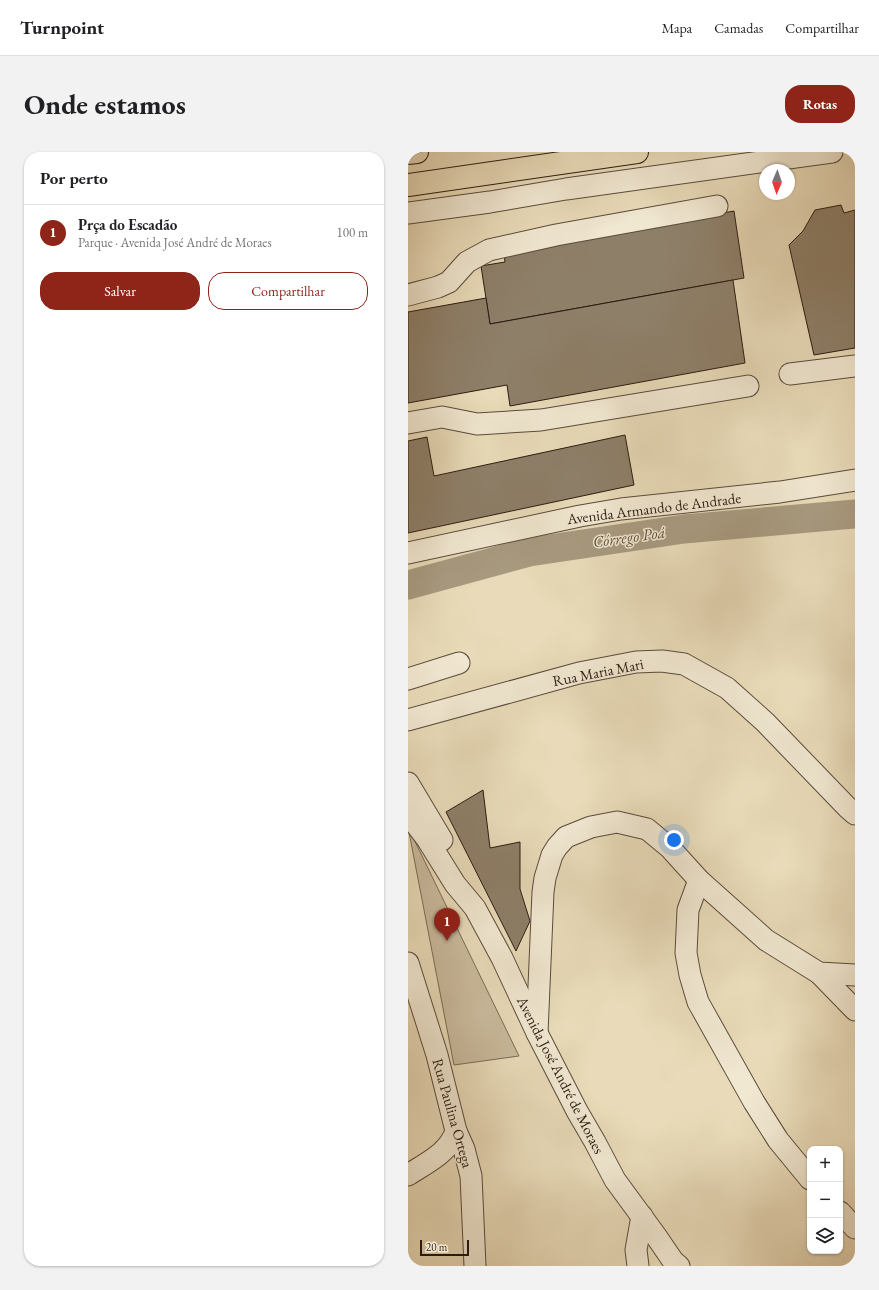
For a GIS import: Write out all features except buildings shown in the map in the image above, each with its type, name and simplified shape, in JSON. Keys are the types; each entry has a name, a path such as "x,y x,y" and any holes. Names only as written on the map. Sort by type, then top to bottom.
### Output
{"highway":[{"path":"408,153 417,152"},
{"path":"408,185 637,152"}],"street":[{"path":"408,213 490,202 566,189 832,152"},
{"path":"408,294 438,287 449,282 467,262 489,250 556,235 717,206"},
{"path":"790,374 855,366"},
{"path":"408,423 442,417 477,424 541,420 748,386"},
{"name":"Avenida Armando de Andrade","path":"408,553 509,532 544,523 593,514 663,504 727,499 855,480"},
{"name":"Rua Maria Mari","path":"408,720 586,672 636,662 684,664 727,688 766,722 846,807 855,814"},
{"path":"408,679 459,663"},
{"name":"Avenida José André de Moraes","path":"408,783 465,880 475,908 502,958 577,1111 615,1180 673,1261 679,1266"},
{"name":"Avenida José André de Moraes","path":"408,814 427,839 455,884 475,908"},
{"path":"537,1032 545,878 552,855 566,837 591,827 617,822 647,829 670,848 699,880 766,940 819,973 855,1010"},
{"path":"699,880 688,910 686,953 690,975 698,1002 754,1102 778,1140 807,1174"},
{"name":"Rua Paulina Ortega","path":"408,963 437,1055 456,1132 464,1149 471,1176 475,1266"},
{"path":"819,973 855,975"},
{"path":"408,1175 447,1148 453,1140 456,1132"},
{"path":"408,1158 430,1144 456,1132"},
{"path":"437,1156 449,1160 461,1172 472,1191"},
{"path":"843,1215 855,1228"},
{"path":"638,1266 636,1250 642,1216"},
{"name":"Avenida José André de Moraes","path":"656,1236 678,1250 696,1266"}],"shaded area":[{"path":"408,827 519,1056 454,1065"}],"waterway":[{"name":"Córrego Poá","path":"408,585 529,552 684,529 855,514"}],"place":[{"name":"Prça do Escadão","path":"447,941"}]}
